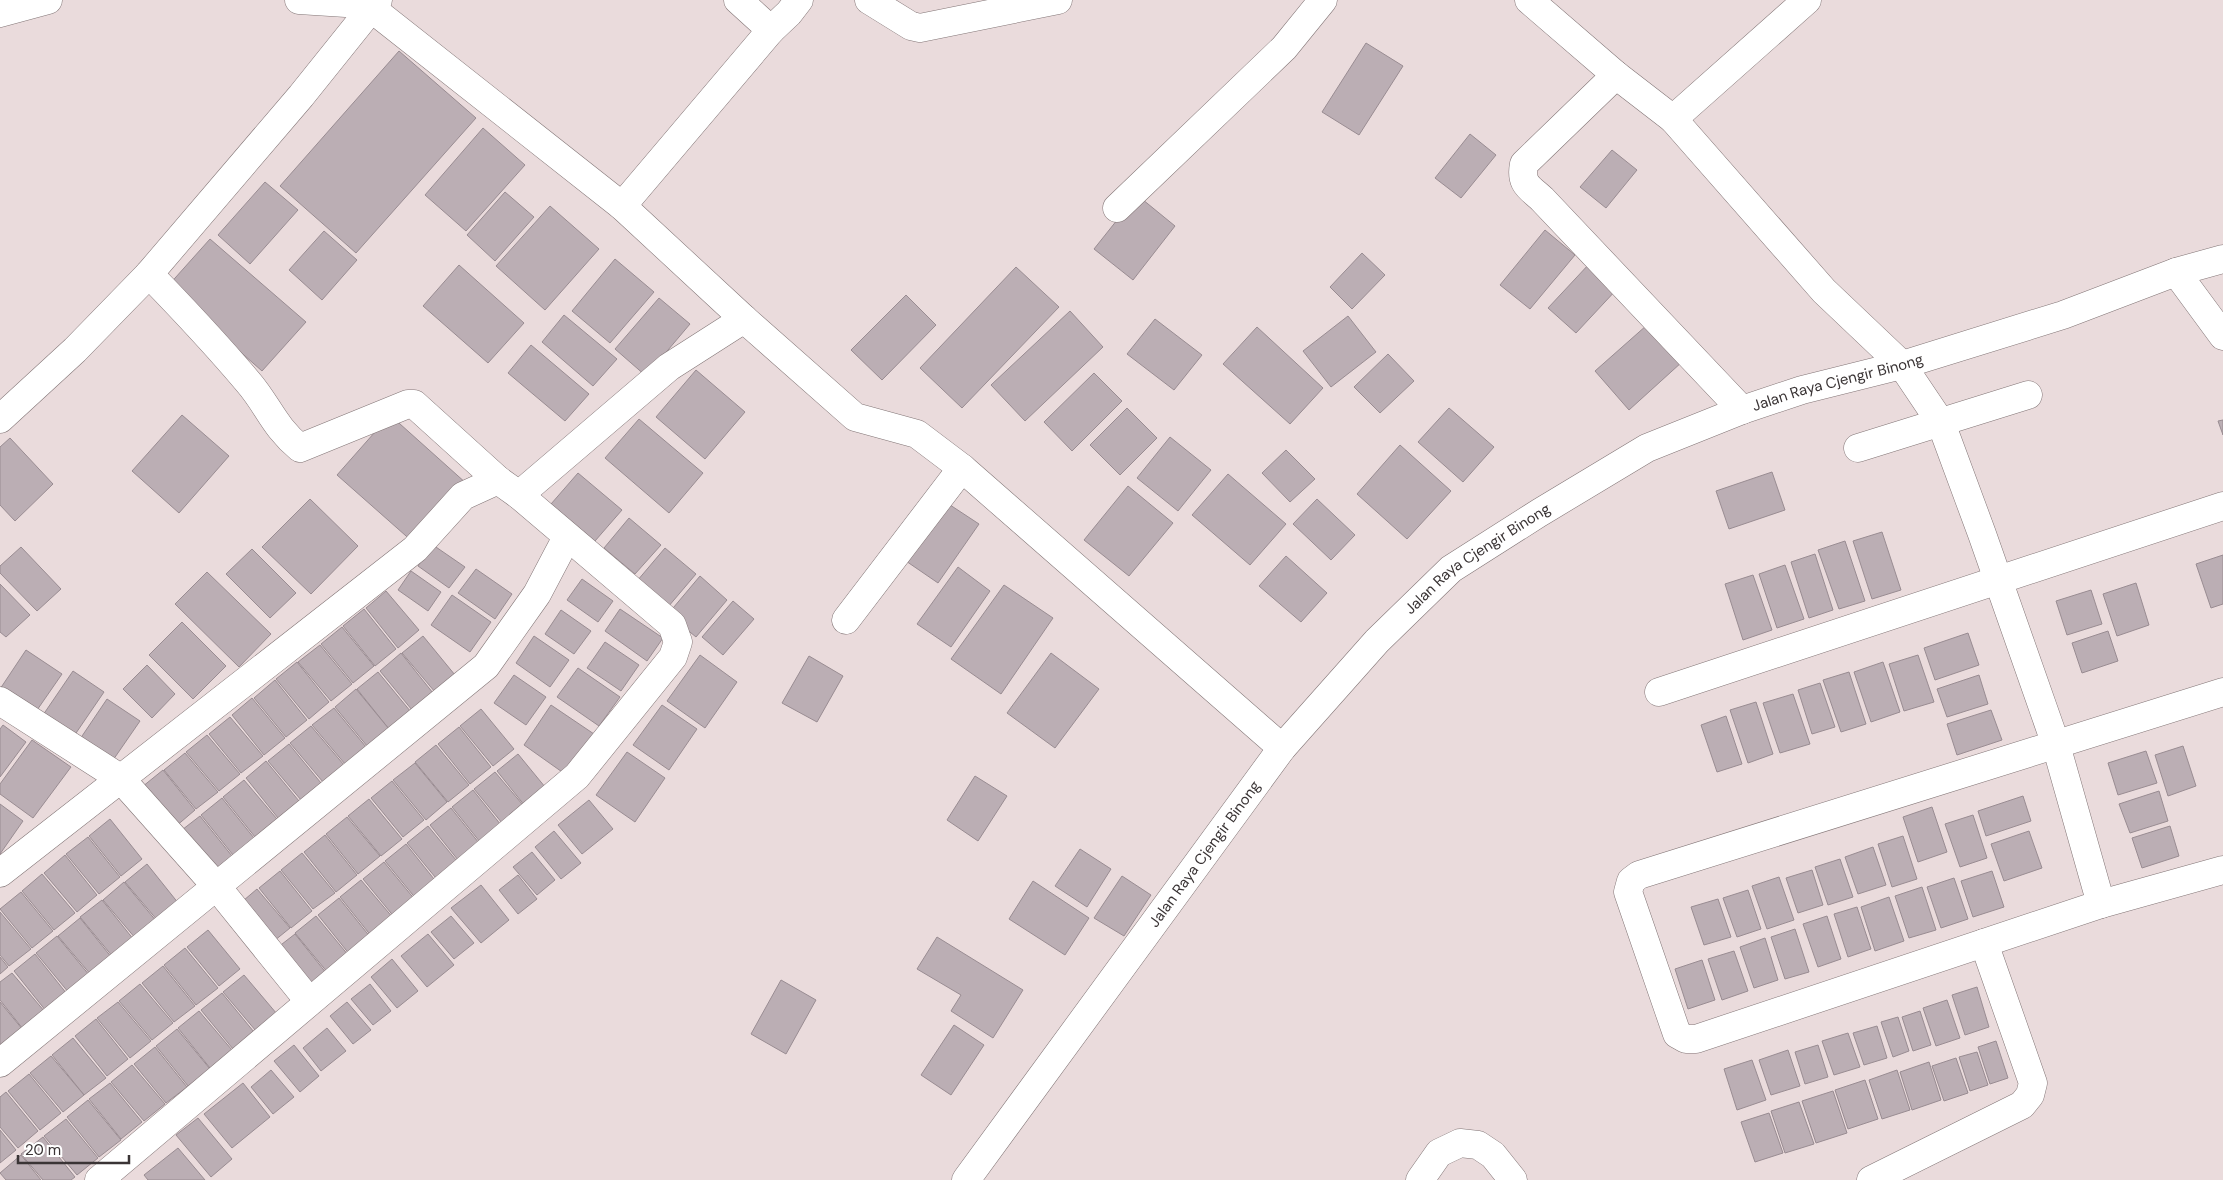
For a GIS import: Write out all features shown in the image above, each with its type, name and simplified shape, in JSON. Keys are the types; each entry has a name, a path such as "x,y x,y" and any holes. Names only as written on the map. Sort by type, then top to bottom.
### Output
{"street":[{"path":"0,13 48,0"},
{"path":"299,0 375,4 622,206 855,418 917,434 962,468 1282,748"},
{"path":"738,0 770,30"},
{"path":"622,206 770,30 789,14 799,0"},
{"path":"869,0 911,26 920,28 1058,0"},
{"path":"1117,208 1284,48 1323,0"},
{"path":"1529,0 1616,74 1674,119 1824,291 1902,365 1941,423 2056,746 2101,904"},
{"path":"1674,119 1807,0"},
{"path":"0,419 75,350 149,274 301,96 375,4"},
{"path":"1616,74 1524,164 1522,174 1524,182 1742,410"},
{"name":"Jalan Raya Cjengir Binong","path":"966,1180 1282,748 1377,641 1451,569 1539,512 1647,448 1742,410 1802,390 1902,365 2063,315 2176,272 2223,259"},
{"path":"2176,272 2223,336"},
{"path":"99,1180 577,776 673,657 678,642 677,634 672,625 508,488 414,404 408,404 300,448 280,429 250,384 149,274"},
{"path":"0,873 415,548 463,496 508,488 669,367 744,319"},
{"path":"1858,448 2028,395"},
{"path":"846,620 962,468"},
{"path":"1659,692 2223,506"},
{"path":"0,1063 486,666 537,594 567,537"},
{"path":"2223,692 2056,746 1639,875 1631,881 1628,892 1677,1034 1686,1039 1696,1038 2101,904 2223,870"},
{"path":"0,701 120,778 217,887 309,1002"},
{"path":"1871,1180 2022,1105 2030,1095 2032,1083 1984,943"},
{"path":"1420,1180 1439,1153 1460,1143 1478,1145 1493,1155 1514,1180"}],"building":[{"path":"1366,43 1403,66 1359,135 1322,112"},
{"path":"399,51 476,118 356,253 280,186"},
{"path":"483,128 525,165 466,231 425,195"},
{"path":"1470,134 1496,155 1461,198 1435,178"},
{"path":"1612,150 1637,170 1606,208 1580,187"},
{"path":"265,182 298,210 250,264 218,235"},
{"path":"505,192 534,217 495,261 467,235"},
{"path":"1137,195 1175,226 1133,280 1094,249"},
{"path":"550,206 599,249 545,310 496,266"},
{"path":"1545,230 1575,255 1530,309 1500,285"},
{"path":"324,231 357,260 322,300 289,270"},
{"path":"210,239 306,322 262,371 167,287"},
{"path":"1362,253 1385,275 1352,309 1330,287"},
{"path":"615,259 654,292 610,343 572,311"},
{"path":"1590,263 1618,288 1576,333 1548,308"},
{"path":"459,265 524,323 488,363 423,306"},
{"path":"1016,267 1059,307 962,408 920,368"},
{"path":"906,295 936,325 882,380 851,350"},
{"path":"659,298 690,324 646,376 615,349"},
{"path":"1070,311 1103,347 1025,421 991,385"},
{"path":"564,315 617,359 593,386 542,342"},
{"path":"1348,316 1376,352 1331,387 1303,351"},
{"path":"1155,319 1202,355 1174,390 1127,354"},
{"path":"1647,325 1682,362 1629,410 1595,371"},
{"path":"1257,327 1323,388 1290,424 1223,364"},
{"path":"531,345 589,394 565,421 508,373"},
{"path":"1388,354 1414,381 1380,413 1354,387"},
{"path":"696,370 745,412 705,459 656,417"},
{"path":"1094,373 1122,401 1072,451 1044,422"},
{"path":"1127,408 1157,438 1120,475 1090,445"},
{"path":"1449,408 1494,447 1463,482 1418,442"},
{"path":"182,415 229,456 179,513 132,471"},
{"path":"390,415 467,484 414,543 337,475"},
{"path":"639,419 703,473 669,513 605,458"},
{"path":"2223,420 2223,435 2218,421"},
{"path":"1170,437 1211,470 1178,511 1137,478"},
{"path":"10,438 53,484 15,521 0,505 0,447"},
{"path":"1400,445 1451,491 1407,539 1357,494"},
{"path":"1286,450 1315,479 1290,502 1262,473"},
{"path":"1772,472 1785,510 1729,529 1716,491"},
{"path":"578,473 622,510 595,541 551,504"},
{"path":"1228,474 1286,524 1250,565 1192,515"},
{"path":"1128,486 1173,523 1129,576 1084,540"},
{"path":"310,499 358,546 311,594 262,547"},
{"path":"1317,499 1355,535 1331,560 1293,524"},
{"path":"944,501 979,524 938,583 903,559"},
{"path":"629,518 661,545 635,574 604,548"},
{"path":"1882,532 1901,590 1872,599 1853,541"},
{"path":"1845,541 1865,601 1839,609 1818,550"},
{"path":"433,545 465,567 449,588 418,566"},
{"path":"21,547 61,589 37,611 0,573 0,566"},
{"path":"665,548 696,574 668,607 637,581"},
{"path":"252,549 296,593 270,618 226,574"},
{"path":"1815,554 1833,610 1809,618 1791,562"},
{"path":"2223,555 2223,604 2211,608 2196,564"},
{"path":"1286,556 1327,593 1301,622 1259,586"},
{"path":"1785,565 1804,619 1777,628 1759,574"},
{"path":"958,567 990,591 951,647 917,624"},
{"path":"476,569 512,594 495,619 458,593"},
{"path":"411,571 441,592 428,611 398,590"},
{"path":"207,572 271,634 239,667 175,604"},
{"path":"1753,575 1772,630 1743,640 1725,584"},
{"path":"700,576 727,600 696,637 668,614"},
{"path":"582,579 613,601 598,622 567,600"},
{"path":"2136,583 2149,625 2117,636 2103,594"},
{"path":"0,584 30,615 6,637 0,632"},
{"path":"1004,585 1053,618 1001,694 951,659"},
{"path":"2091,590 2102,624 2067,635 2056,601"},
{"path":"386,591 419,630 398,648 366,608"},
{"path":"452,595 491,622 470,652 431,625"},
{"path":"733,601 754,619 723,655 702,637"},
{"path":"364,609 396,649 375,666 343,626"},
{"path":"620,609 663,638 647,661 605,631"},
{"path":"561,610 591,631 574,654 545,634"},
{"path":"182,622 226,666 193,699 149,655"},
{"path":"342,627 374,666 353,683 321,644"},
{"path":"2108,631 2118,661 2082,673 2072,643"},
{"path":"1968,633 1979,665 1935,680 1924,648"},
{"path":"423,636 455,675 435,692 402,653"},
{"path":"534,636 569,660 550,687 516,663"},
{"path":"605,642 639,665 621,691 587,668"},
{"path":"320,645 352,684 331,701 298,662"},
{"path":"26,650 62,674 35,713 0,689"},
{"path":"401,653 433,693 412,710 380,671"},
{"path":"1051,653 1099,689 1055,748 1007,713"},
{"path":"700,655 737,682 705,728 667,701"},
{"path":"1918,655 1934,702 1904,711 1889,664"},
{"path":"809,656 843,676 817,722 782,703"},
{"path":"297,662 329,702 309,719 276,679"},
{"path":"1883,662 1900,712 1871,722 1854,672"},
{"path":"147,665 175,694 152,718 123,689"},
{"path":"578,668 620,697 599,726 557,697"},
{"path":"73,671 104,692 74,736 43,715"},
{"path":"378,672 411,712 389,729 357,689"},
{"path":"1849,672 1866,724 1841,732 1823,680"},
{"path":"514,675 546,697 526,725 494,703"},
{"path":"1979,675 1988,704 1947,717 1937,689"},
{"path":"275,680 307,720 286,737 254,698"},
{"path":"1820,683 1835,727 1812,734 1798,690"},
{"path":"356,689 389,729 367,746 335,707"},
{"path":"1793,694 1810,744 1780,753 1763,703"},
{"path":"252,698 285,738 264,755 232,715"},
{"path":"107,699 140,721 111,763 78,742"},
{"path":"1756,702 1773,754 1748,763 1730,710"},
{"path":"551,705 594,734 565,774 524,745"},
{"path":"662,705 697,729 669,770 633,745"},
{"path":"334,708 366,747 345,764 312,725"},
{"path":"481,709 514,749 493,766 460,726"},
{"path":"1991,710 2002,740 1957,755 1947,724"},
{"path":"1726,716 1742,764 1717,772 1701,725"},
{"path":"230,717 263,756 241,773 209,734"},
{"path":"3,725 26,742 0,777 0,729"},
{"path":"311,726 344,765 323,782 290,743"},
{"path":"459,727 491,767 470,784 438,744"},
{"path":"207,735 240,774 219,791 186,752"},
{"path":"32,740 71,767 33,818 0,794 0,784"},
{"path":"289,744 321,783 301,800 268,761"},
{"path":"436,745 469,785 448,802 415,762"},
{"path":"2183,746 2196,786 2168,796 2155,755"},
{"path":"2146,751 2157,783 2118,795 2108,763"},
{"path":"627,752 665,778 635,822 596,795"},
{"path":"185,753 218,792 196,809 164,770"},
{"path":"518,754 550,793 529,811 497,771"},
{"path":"266,761 299,801 278,818 246,778"},
{"path":"415,763 447,802 426,820 393,780"},
{"path":"163,770 195,810 175,827 142,787"},
{"path":"495,772 528,811 507,829 474,789"},
{"path":"975,776 1007,796 978,841 947,820"},
{"path":"244,780 277,819 255,837 223,797"},
{"path":"392,781 424,820 403,837 371,798"},
{"path":"473,790 505,830 484,847 452,807"},
{"path":"2159,791 2168,821 2130,833 2119,804"},
{"path":"2023,796 2031,821 1986,836 1978,811"},
{"path":"222,798 254,838 233,855 201,815"},
{"path":"369,799 402,839 381,856 348,816"},
{"path":"589,800 613,829 582,854 558,825"},
{"path":"0,804 23,821 0,854"},
{"path":"1932,807 1947,852 1918,862 1903,817"},
{"path":"451,808 483,848 462,865 430,825"},
{"path":"1973,815 1987,858 1960,867 1945,824"},
{"path":"200,816 232,856 211,872 178,833"},
{"path":"347,817 380,856 358,874 326,834"},
{"path":"110,819 142,859 121,876 89,836"},
{"path":"428,826 461,866 440,883 407,843"},
{"path":"2170,826 2179,856 2142,868 2132,838"},
{"path":"554,831 581,863 561,879 535,847"},
{"path":"2029,831 2042,868 2004,881 1991,844"},
{"path":"325,835 357,875 336,892 304,852"},
{"path":"1903,836 1917,879 1892,887 1878,844"},
{"path":"88,837 120,877 99,894 66,854"},
{"path":"406,844 438,884 417,900 385,861"},
{"path":"1873,847 1886,885 1858,894 1845,857"},
{"path":"1080,849 1111,869 1087,907 1055,886"},
{"path":"532,852 555,880 537,895 513,867"},
{"path":"302,853 335,893 313,909 281,870"},
{"path":"65,855 97,895 77,912 44,873"},
{"path":"1840,859 1853,897 1828,905 1815,867"},
{"path":"384,862 416,901 395,918 363,879"},
{"path":"147,864 179,904 158,921 125,882"},
{"path":"1812,870 1823,905 1798,913 1786,878"},
{"path":"280,871 312,911 291,928 259,888"},
{"path":"1992,871 2004,907 1973,917 1961,881"},
{"path":"42,874 75,913 54,930 22,891"},
{"path":"518,875 537,899 518,914 499,890"},
{"path":"1122,876 1151,895 1124,936 1094,918"},
{"path":"1779,877 1794,920 1767,929 1752,886"},
{"path":"1954,878 1968,919 1941,928 1927,887"},
{"path":"361,880 394,919 372,937 340,897"},
{"path":"1033,881 1089,918 1065,955 1009,919"},
{"path":"124,882 157,922 136,939 103,900"},
{"path":"481,885 509,920 481,943 451,908"},
{"path":"1922,887 1936,930 1909,938 1895,896"},
{"path":"257,889 290,928 269,945 237,906"},
{"path":"1748,890 1761,929 1737,937 1723,898"},
{"path":"21,892 53,931 32,948 0,909"},
{"path":"1889,897 1904,941 1875,951 1861,907"},
{"path":"339,898 371,938 350,955 318,915"},
{"path":"1718,899 1731,937 1704,945 1691,907"},
{"path":"102,900 134,940 113,957 80,917"},
{"path":"1857,907 1871,949 1848,957 1834,914"},
{"path":"0,912 31,949 9,966 0,955"},
{"path":"316,916 349,956 328,973 295,933"},
{"path":"451,916 474,943 454,959 431,932"},
{"path":"1827,916 1841,959 1818,967 1803,924"},
{"path":"80,918 112,958 91,975 58,936"},
{"path":"1795,929 1809,972 1785,979 1771,937"},
{"path":"208,930 240,969 219,986 187,947"},
{"path":"295,934 327,974 306,991 273,951"},
{"path":"428,934 454,965 427,987 401,956"},
{"path":"57,936 90,976 69,993 36,953"},
{"path":"937,937 1023,990 993,1038 951,1011 961,995 917,969"},
{"path":"1765,938 1778,980 1754,988 1740,947"},
{"path":"185,948 218,988 196,1005 164,965"},
{"path":"1734,951 1748,991 1722,1000 1708,959"},
{"path":"35,954 67,994 46,1011 14,971"},
{"path":"0,957 8,967 0,974"},
{"path":"392,959 418,991 397,1008 371,977"},
{"path":"1702,960 1715,1000 1688,1009 1675,969"},
{"path":"163,966 195,1006 174,1022 142,983"},
{"path":"12,973 45,1012 23,1029 0,1000 0,982"},
{"path":"244,975 277,1014 256,1031 223,992"},
{"path":"781,980 816,1000 786,1054 751,1034"},
{"path":"140,984 173,1023 152,1040 119,1001"},
{"path":"370,984 391,1011 373,1025 351,999"},
{"path":"1977,987 1989,1027 1965,1035 1952,995"},
{"path":"222,993 254,1032 233,1049 201,1010"},
{"path":"1947,1000 1960,1038 1936,1046 1923,1008"},
{"path":"0,1002 23,1030 2,1047 0,1044"},
{"path":"118,1002 151,1041 130,1058 97,1018"},
{"path":"347,1002 371,1030 353,1044 330,1016"},
{"path":"199,1011 232,1050 210,1068 178,1028"},
{"path":"1920,1011 1931,1045 1913,1051 1902,1017"},
{"path":"1898,1017 1909,1051 1893,1057 1881,1022"},
{"path":"96,1019 128,1059 107,1076 75,1036"},
{"path":"954,1025 984,1045 951,1095 921,1075"},
{"path":"1877,1026 1887,1058 1864,1065 1853,1033"},
{"path":"327,1028 346,1051 321,1071 303,1048"},
{"path":"177,1029 210,1069 188,1086 156,1046"},
{"path":"1848,1033 1860,1067 1834,1075 1822,1041"},
{"path":"73,1038 106,1078 84,1095 52,1055"},
{"path":"1996,1041 2008,1078 1990,1084 1978,1047"},
{"path":"294,1045 319,1076 300,1092 274,1061"},
{"path":"1818,1045 1828,1077 1805,1084 1795,1052"},
{"path":"155,1047 187,1087 166,1103 134,1064"},
{"path":"1788,1050 1800,1086 1771,1095 1759,1060"},
{"path":"1977,1052 1988,1085 1970,1091 1959,1057"},
{"path":"51,1056 84,1095 63,1112 30,1073"},
{"path":"1956,1058 1968,1093 1944,1101 1932,1066"},
{"path":"1752,1060 1766,1100 1737,1110 1724,1069"},
{"path":"1929,1062 1941,1100 1912,1110 1900,1072"},
{"path":"132,1065 165,1104 144,1121 111,1082"},
{"path":"271,1070 294,1097 273,1114 251,1087"},
{"path":"1897,1070 1910,1110 1882,1119 1869,1080"},
{"path":"29,1074 61,1113 40,1130 8,1091"},
{"path":"1865,1080 1878,1119 1848,1129 1835,1090"},
{"path":"110,1083 142,1122 121,1139 89,1099"},
{"path":"243,1083 270,1117 232,1148 204,1114"},
{"path":"1833,1091 1847,1133 1816,1143 1802,1101"},
{"path":"6,1092 38,1131 18,1148 0,1127 0,1097"},
{"path":"88,1100 121,1140 99,1157 67,1117"},
{"path":"1799,1102 1814,1144 1785,1153 1771,1111"},
{"path":"1769,1113 1783,1153 1755,1162 1741,1122"},
{"path":"198,1118 232,1159 211,1177 176,1135"},
{"path":"66,1119 98,1158 77,1175 44,1136"},
{"path":"0,1130 16,1150 0,1163"},
{"path":"43,1137 75,1177 71,1180 43,1180 21,1154"},
{"path":"178,1148 205,1180 148,1180 144,1175"},
{"path":"21,1155 41,1180 6,1180 0,1173"}]}
